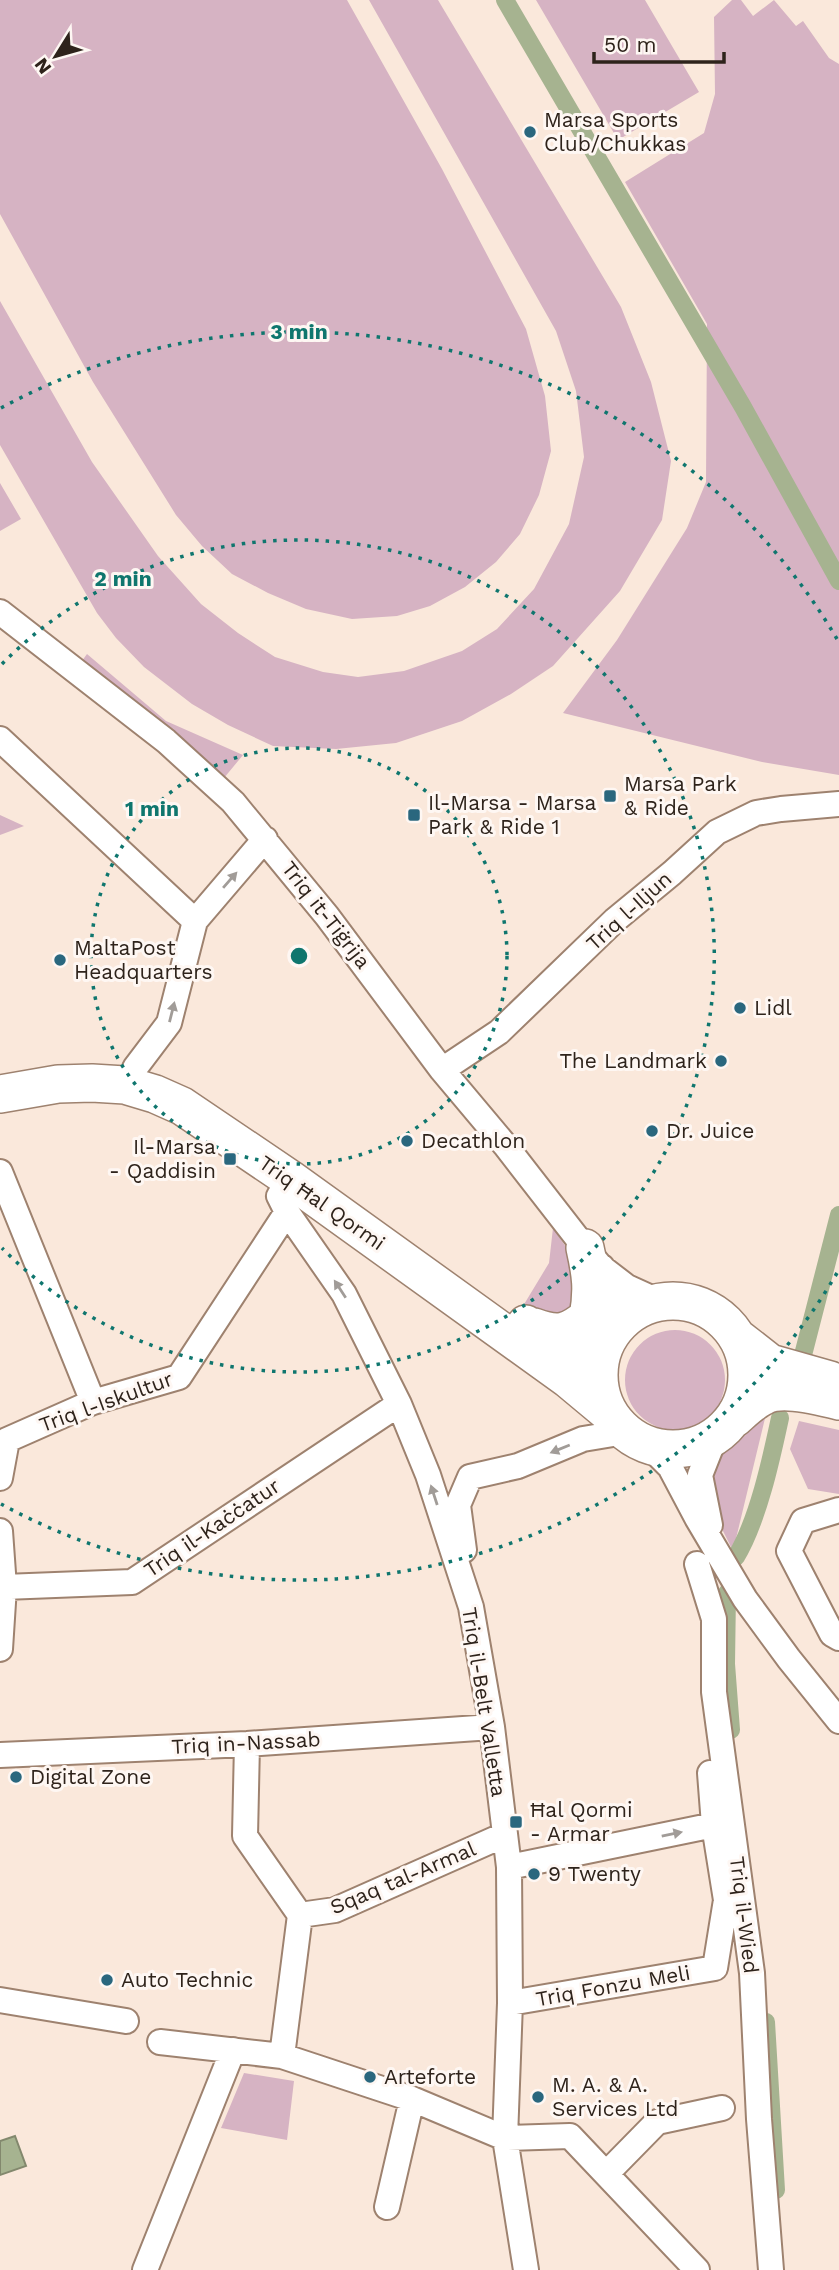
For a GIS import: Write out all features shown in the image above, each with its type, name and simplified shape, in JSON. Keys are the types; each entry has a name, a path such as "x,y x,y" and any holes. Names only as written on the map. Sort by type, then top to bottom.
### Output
{"highway":[{"name":"Triq Ħal Qormi","path":"0,1079 69,1070 135,1068 172,1075 550,1341 569,1348 587,1350 613,1332"},
{"name":"Triq Ħal Qormi","path":"0,1094 58,1084 125,1085 182,1106 288,1196 568,1379 628,1431"},
{"path":"527,1324 551,1333 573,1329 588,1317 592,1295 593,1257"},
{"path":"839,1381 803,1374 770,1363 738,1338 723,1320 703,1307 681,1301 660,1302 638,1309 613,1332 599,1365 600,1390 628,1431 671,1450 694,1447 725,1428 764,1395 804,1393 839,1401"},
{"path":"725,1428 744,1399 748,1378 746,1357 738,1338"}],"street":[{"name":"Triq it-Tiġrija","path":"0,612 166,741 233,802 265,839 373,976 442,1070 505,1144 593,1257 614,1296 613,1332"},
{"path":"0,739 195,921"},
{"name":"Triq l-Iljun","path":"442,1070 499,1032 615,920 717,832 756,813 780,808 839,804"},
{"path":"135,1068 169,1023 195,921 265,839"},
{"path":"0,1171 93,1402"},
{"name":"Triq l-Iskultur","path":"0,1478 7,1440 93,1402 179,1377 288,1196"},
{"name":"Triq il-Belt Valletta","path":"288,1196 344,1294 399,1404 428,1475 471,1607 492,1727 509,1867 510,2003 505,2138 526,2270"},
{"name":"Triq it-Tiġrija","path":"593,1257 627,1287 660,1302"},
{"name":"Triq il-Kaċċatur","path":"4,1587 132,1582 399,1404"},
{"path":"708,1558 706,1512 700,1475 725,1428"},
{"path":"471,1607 458,1504 470,1477 518,1466 583,1439 628,1431 670,1467 697,1518 708,1558 745,1599 839,1721"},
{"path":"839,1510 803,1521 789,1551 832,1634 839,1637"},
{"path":"0,1531 4,1587 0,1649"},
{"name":"Triq il-Wied","path":"708,1558 714,1619 714,1692 752,1973 759,2119 771,2270"},
{"name":"Triq in-Nassab","path":"0,1755 247,1744 492,1727"},
{"path":"247,1744 245,1836 300,1915 282,2056"},
{"path":"509,1867 714,1825 709,1760"},
{"name":"Triq Fonzu Meli","path":"510,2003 716,1968 726,1900 714,1825"},
{"name":"Sqaq tal-Armal","path":"300,1915 335,1910 504,1835"},
{"path":"0,2000 126,2021"},
{"path":"160,2042 282,2056 412,2099 505,2138 570,2136 697,2270"},
{"path":"145,2270 233,2050"},
{"path":"387,2207 412,2099"},
{"path":"606,2174 657,2122 722,2108"}],"shaded area":[{"path":"0,0 347,0 442,169 526,329 545,396 551,451 539,495 520,534 496,562 465,587 430,606 397,616 352,619 306,609 268,593 232,574 202,546 176,515 93,382 0,214"},
{"path":"369,0 438,0 621,307 651,382 671,461 662,520 620,591 553,666 511,694 462,721 396,743 336,749 273,746 192,704 144,667 97,613 0,445 0,301 92,462 158,556 201,604 238,633 275,657 323,672 358,677 404,671 462,651 497,629 534,589 569,524 584,457 576,391 556,331"},
{"path":"536,0 645,0 699,92 618,140"},
{"path":"732,0 741,0 753,16 774,0 796,26 803,21 829,58 839,64 839,775 762,762 563,713 617,640 687,528 706,482 707,324 625,182 704,133 715,94 714,17"},
{"path":"0,483 21,519 0,531"},
{"path":"87,654 166,721 243,755 224,778 79,665"},
{"path":"0,815 24,826 0,835"},
{"path":"553,1228 570,1253 576,1299 565,1317 548,1323 523,1306 549,1263"},
{"path":"675,1330 694,1334 710,1345 721,1361 725,1380 721,1399 710,1415 694,1426 675,1430 656,1426 640,1415 629,1399 625,1380 629,1361 640,1345 656,1334"},
{"path":"767,1410 733,1551 716,1517 712,1469 729,1443"},
{"path":"799,1421 839,1430 839,1494 808,1489 790,1449"},
{"path":"244,2073 294,2081 287,2140 221,2128"},
{"path":"15,2136 26,2166 0,2175 0,2141"}],"waterway":[{"path":"505,0 743,407 839,581"},
{"path":"803,1355 839,1215"},
{"path":"736,1557 757,1508 780,1418"},
{"path":"727,1593 726,1664 731,1730"},
{"path":"766,2022 776,2190"}],"place":[{"name":"Marsa Sports Club/Chukkas","path":"530,132"},
{"name":"Marsa Park & Ride","path":"610,796"},
{"name":"Il-Marsa - Marsa Park & Ride 1","path":"414,815"},
{"name":"MaltaPost Headquarters","path":"60,960"},
{"name":"Lidl","path":"740,1008"},
{"name":"The Landmark","path":"721,1061"},
{"name":"Dr. Juice","path":"652,1131"},
{"name":"Decathlon","path":"407,1141"},
{"name":"Il-Marsa - Qaddisin","path":"230,1159"},
{"name":"Digital Zone","path":"16,1777"},
{"name":"Ħal Qormi - Armar","path":"516,1822"},
{"name":"9 Twenty","path":"534,1874"},
{"name":"Auto Technic","path":"107,1980"},
{"name":"Arteforte","path":"370,2077"},
{"name":"M. A. & A. Services Ltd","path":"538,2097"}]}
